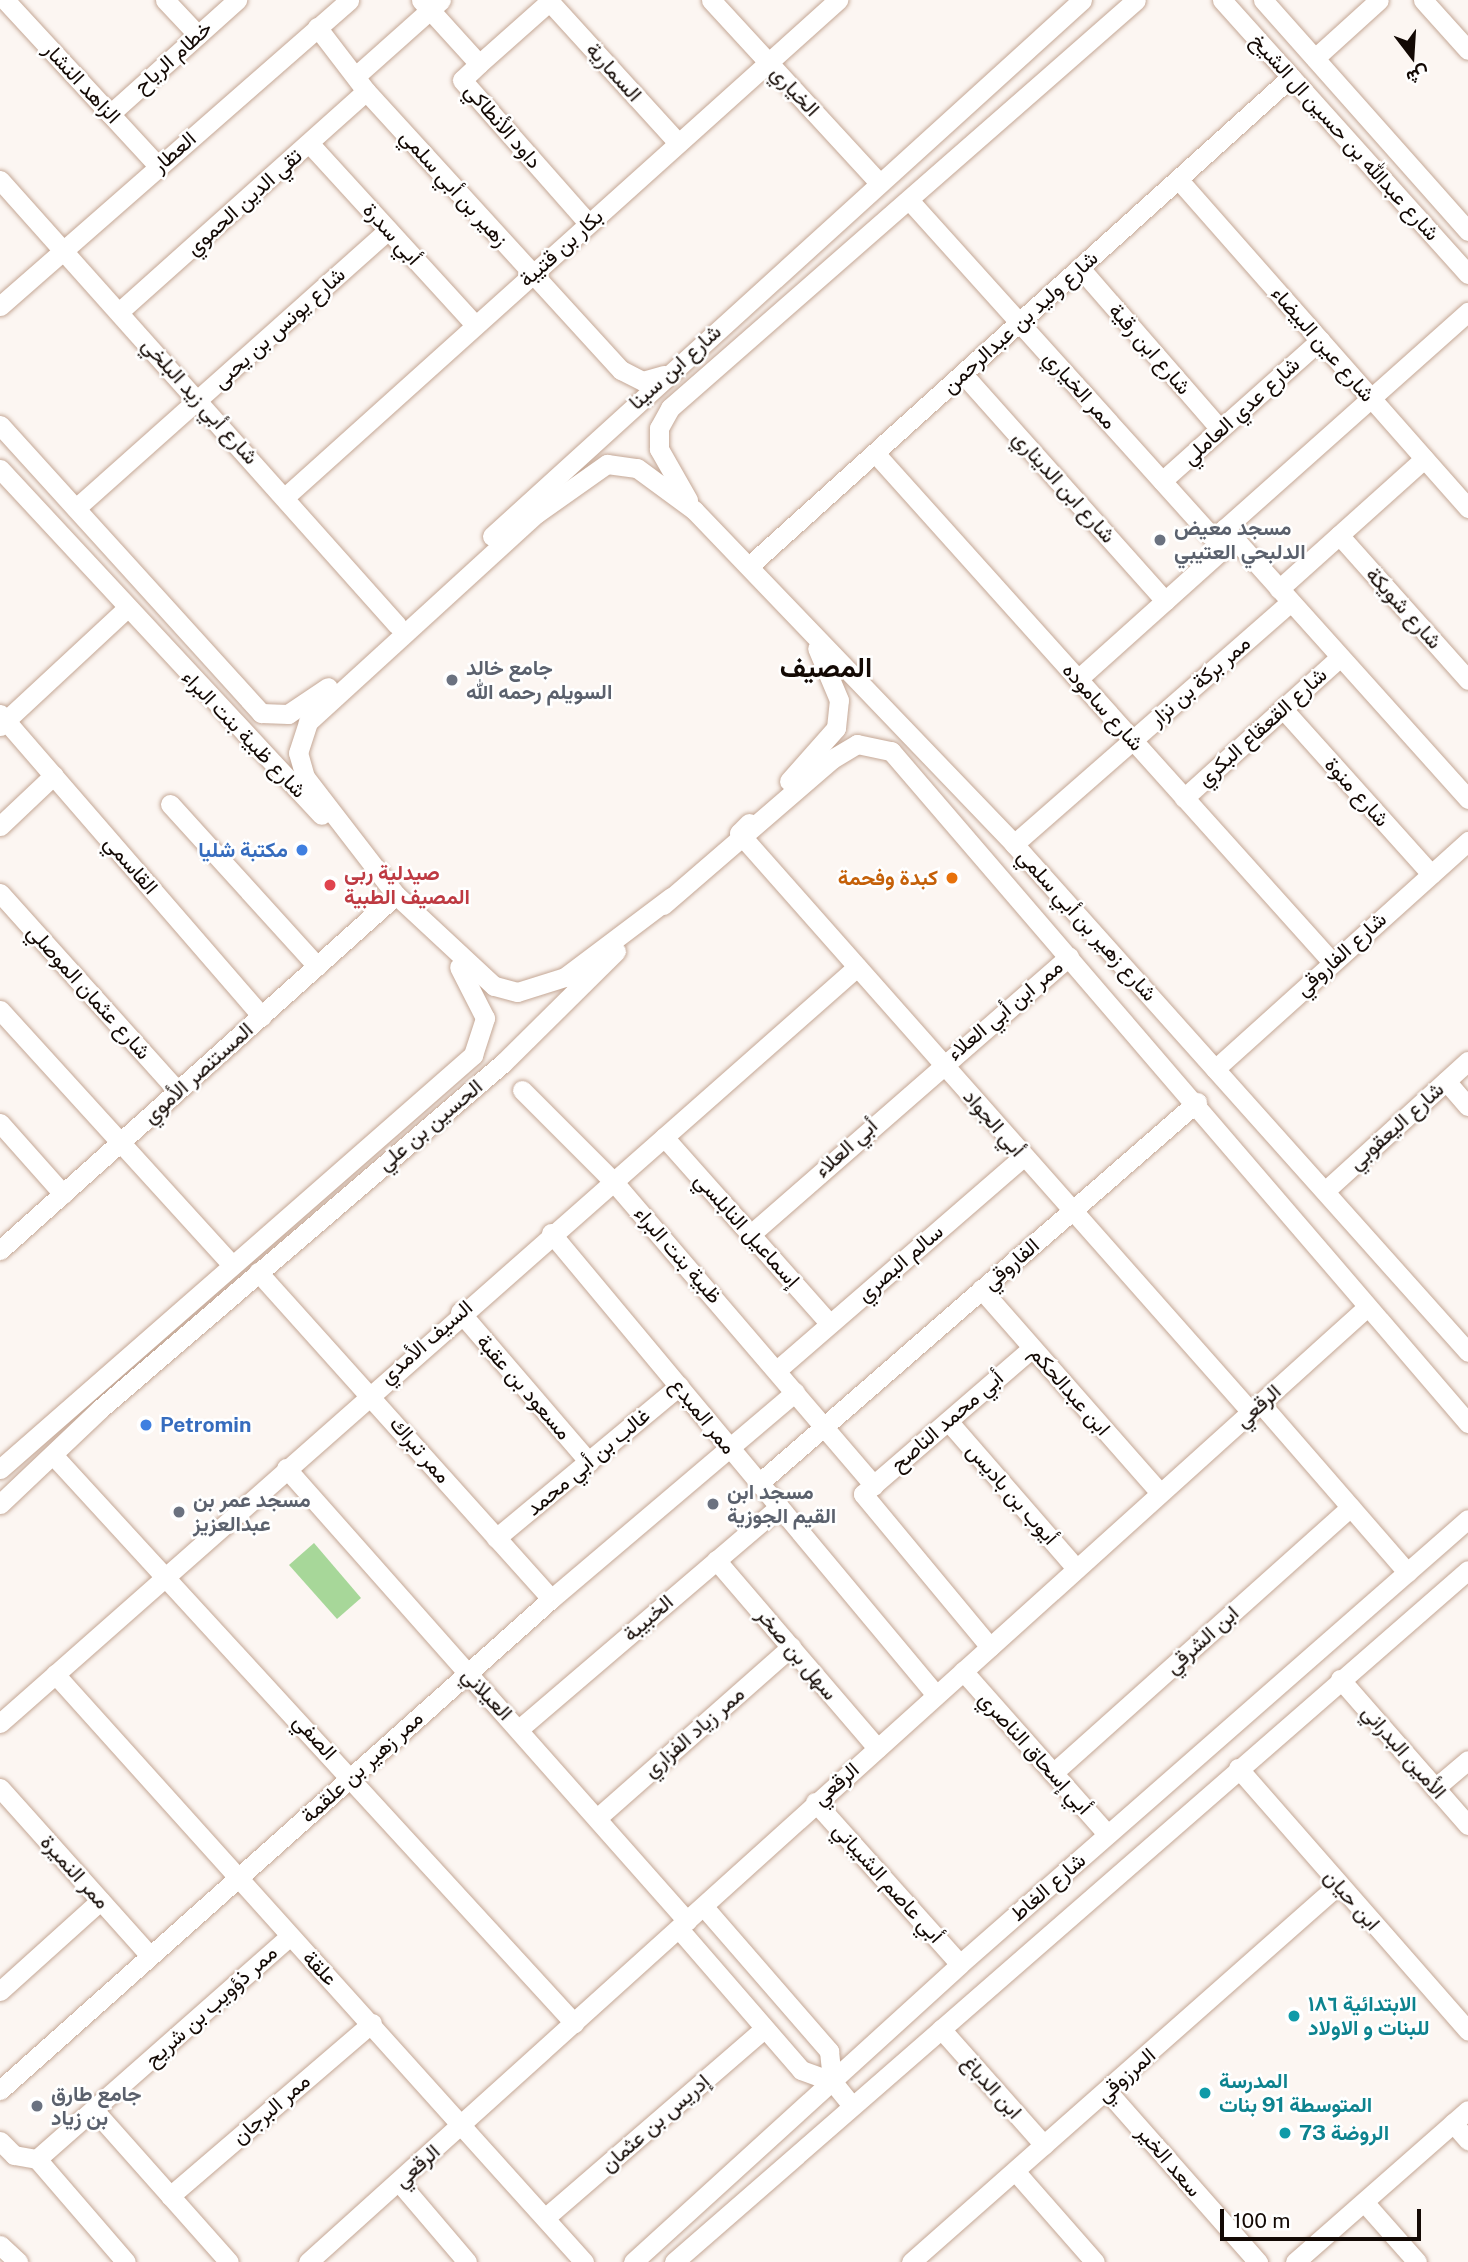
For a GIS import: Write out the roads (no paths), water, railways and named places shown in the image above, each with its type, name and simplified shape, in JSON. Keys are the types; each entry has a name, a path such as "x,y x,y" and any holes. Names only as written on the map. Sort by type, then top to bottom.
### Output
{"street":[{"name":"الزاهد النشار","path":"5,0 158,166"},
{"path":"165,0 198,35"},
{"name":"خطام الرياح","path":"110,114 237,0"},
{"name":"الخياري","path":"711,0 879,183"},
{"name":"بكار بن قتيبة","path":"285,497 838,0"},
{"name":"شارع ابن سينا","path":"261,713 288,713 311,702 1070,7 1082,0"},
{"name":"شارع ابن سينا","path":"694,510 659,449 659,428 670,408 1136,0"},
{"name":"شارع عبدالله بن حسين ال الشيخ","path":"1222,0 1468,274"},
{"name":"شارع عبدالله بن حسين ال الشيخ","path":"1263,0 1468,231"},
{"path":"1315,58 1378,0"},
{"path":"1423,0 1468,50"},
{"path":"479,64 550,1"},
{"name":"السمارية","path":"550,1 678,143"},
{"name":"داود الأنطاكي","path":"430,3 479,64 461,80 588,223"},
{"name":"تقي الدين الحموي","path":"120,311 309,143 430,3"},
{"name":"العطار","path":"2,301 64,250 317,27 338,4"},
{"name":"زهير بن أبي سلمي","path":"317,27 362,83 628,376 643,380 666,375"},
{"name":"شارع وليد بن عبدالرحمن","path":"749,566 1291,77"},
{"name":"أبي سدرة","path":"309,143 475,325"},
{"name":"شارع عين البيضاء","path":"1178,179 1468,508"},
{"name":"شارع أبي زيد البلخي","path":"0,180 120,311 397,625"},
{"name":"ممر الخياري","path":"909,200 1223,549"},
{"path":"832,226 854,248"},
{"name":"شارع يونس بن يحىى","path":"76,508 388,230"},
{"name":"شارع ابن رقية","path":"1080,268 1220,429"},
{"path":"1078,679 1223,549 1225,528 1468,312"},
{"name":"شارع عدي العاملي","path":"1162,481 1320,341"},
{"name":"شارع ابن الديناري","path":"962,374 1166,600"},
{"name":"شارع ظبية بنت البراء","path":"0,425 261,713"},
{"name":"شارع ساموده","path":"875,453 1332,962"},
{"name":"ممر بركة بن نزار","path":"1014,844 1133,740 1285,595 1339,535 1424,459"},
{"path":"671,897 565,977 517,992 494,986 396,895 305,777 298,753 308,722 586,475 607,464 637,468 694,510"},
{"name":"شارع ظبية بنت البراء","path":"0,469 125,610 396,895 483,1002"},
{"name":"شارع زهير بن أبي سلمي","path":"694,510 1014,844 1468,1352"},
{"path":"1225,528 1468,799"},
{"name":"شارع شويكة","path":"1339,535 1468,680"},
{"path":"2,720 125,610"},
{"path":"739,833 836,728 839,700 810,634"},
{"name":"شارع القعقاع البكري","path":"1184,798 1340,657"},
{"name":"شارع منوة","path":"1283,709 1431,874"},
{"name":"القاسمي","path":"2,720 54,775 262,1016"},
{"name":"شارع زهير بن أبي سلمي","path":"857,744 891,751 910,767 1069,957 1197,1102 1366,1308 1468,1423"},
{"name":"الحسين بن علي","path":"0,1504 257,1272 503,1063 739,833 857,744"},
{"path":"0,827 54,775"},
{"path":"170,804 317,966"},
{"name":"أبي الجواد","path":"739,833 1023,1157 1351,1507 1407,1572"},
{"name":"شارع الفاروقي","path":"1214,1069 1468,841"},
{"name":"شارع عثمان الموصلي","path":"0,893 177,1090"},
{"name":"المستنصر الأموي","path":"0,1250 396,895"},
{"name":"ممر ابن أبي العلاء","path":"941,1063 1069,957"},
{"name":"السيف الأمدي","path":"0,1723 369,1392 857,967"},
{"name":"الحسين بن علي","path":"0,1469 231,1264 473,1055 484,1030 483,1002"},
{"path":"0,1010 231,1264"},
{"name":"شارع اليعقوبي","path":"1325,1191 1468,1061"},
{"name":"أبي العلاء","path":"751,1234 941,1063"},
{"path":"1446,1081 1468,1106"},
{"name":"ظبية بنت البراء","path":"523,1090 612,1181 777,1370 826,1428 868,1490"},
{"name":"الفاروقي","path":"758,1484 826,1428 981,1289 1197,1102"},
{"path":"0,1123 63,1194"},
{"name":"إسماعيل النابلسي","path":"664,1137 829,1323"},
{"name":"سالم البصري","path":"777,1370 1023,1157"},
{"name":"ممر المبدع","path":"551,1233 936,1695"},
{"name":"ممر تبراك","path":"257,1272 369,1392 551,1599"},
{"name":"ابن عبدالحكم","path":"981,1289 1160,1493"},
{"name":"الرقعي","path":"308,2262 704,1907 815,1802 1366,1308"},
{"name":"مسعود بن عقبة","path":"460,1312 589,1462"},
{"name":"أبي محمد الناصح","path":"868,1490 1032,1348"},
{"name":"غالب بن أبي محمد","path":"496,1538 679,1386"},
{"name":"ممر زهير بن علقمة","path":"0,2091 551,1599 795,1392"},
{"name":"أيوب بن باديس","path":"948,1421 1076,1568"},
{"name":"الصفي","path":"53,1455 168,1575 575,2023"},
{"name":"العيلاني","path":"286,1468 597,1818 764,2029 801,2070 832,2081"},
{"path":"868,1490 990,1647"},
{"name":"ابن الشرقي","path":"1054,1773 1351,1507"},
{"name":"الخبيبة","path":"519,1729 778,1508"},
{"name":"شارع الغاط","path":"633,2262 960,1964 1468,1519"},
{"name":"سهل بن صخر","path":"716,1560 877,1748"},
{"name":"شارع الغاط","path":"674,2262 1468,1570"},
{"name":"ممر زياد الفزاري","path":"597,1818 791,1647"},
{"name":"أبي إسحاق الناصري","path":"963,1671 1107,1835"},
{"name":"علقة","path":"55,1674 290,1936 465,2122 584,2262"},
{"name":"الأمين البدراني","path":"1340,1679 1468,1825"},
{"path":"1435,1788 1468,1760"},
{"name":"ابن حيان","path":"1238,1768 1468,2031"},
{"name":"ممر النميرة","path":"0,1788 150,1956"},
{"name":"أبي عاصم الشيباني","path":"815,1802 960,1964"},
{"name":"المرزوقي","path":"911,2262 1108,2092 1338,1885"},
{"path":"3,1981 100,1901"},
{"path":"704,1907 830,2051 832,2081 852,2106"},
{"name":"ممر ذؤويب بن شريح","path":"37,2159 290,1936"},
{"name":"ممر البرجان","path":"170,2196 372,2022"},
{"name":"إدريس بن عثمان","path":"546,2217 764,2029"},
{"name":"ابن الدباغ","path":"941,2029 1044,2145"},
{"name":"سعد الخير","path":"1108,2092 1258,2262"},
{"path":"94,2110 229,2262"},
{"path":"1295,2262 1468,2110"},
{"path":"1453,2123 1468,2140"},
{"path":"5,2154 37,2159 126,2262"},
{"path":"1015,2171 1096,2262"},
{"path":"399,2182 467,2262"},
{"path":"1364,2202 1417,2262"},
{"path":"0,2245 14,2261"}],"place":[{"name":"مسجد معيض الدلبحي العتيبي","path":"1160,540"},
{"name":"جامع خالد السويلم رحمه الله","path":"452,680"},
{"name":"مكتبة شليا","path":"302,850"},
{"name":"كبدة وفحمة","path":"952,878"},
{"name":"صيدلية ربى المصيف الطبية","path":"330,885"},
{"name":"Petromin","path":"146,1425"},
{"name":"مسجد ابن القيم الجوزية","path":"713,1504"},
{"name":"مسجد عمر بن عبدالعزيز","path":"179,1512"},
{"name":"الابتدائية ١٨٦ للبنات و الاولاد","path":"1294,2016"},
{"name":"المدرسة المتوسطة 91 بنات","path":"1205,2093"},
{"name":"جامع طارق بن زياد","path":"37,2106"},
{"name":"الروضة 73","path":"1285,2133"}],"district":[{"name":"المصيف","path":"826,667"}]}
